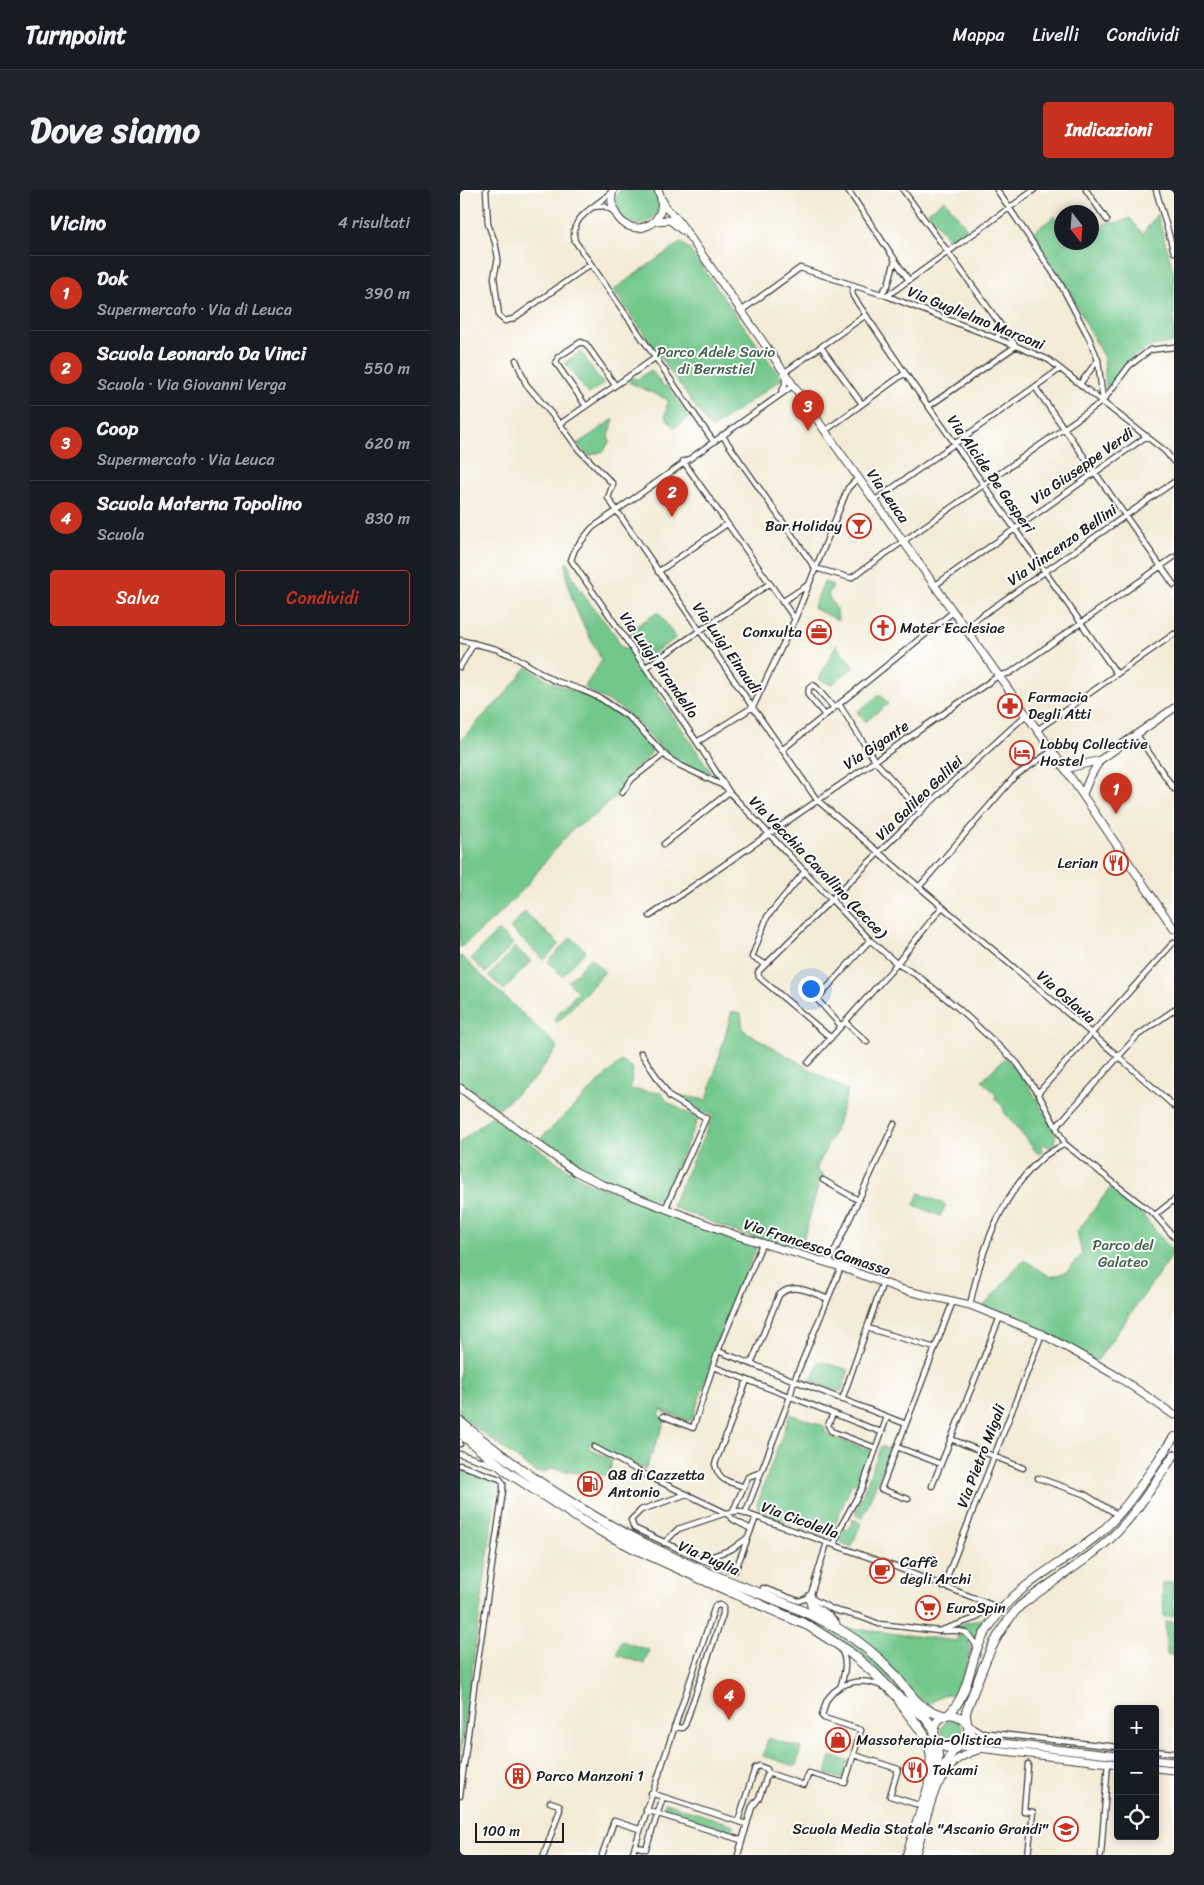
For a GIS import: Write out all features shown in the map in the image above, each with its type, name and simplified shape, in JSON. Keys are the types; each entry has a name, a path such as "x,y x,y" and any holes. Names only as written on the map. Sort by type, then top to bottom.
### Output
{"highway":[{"name":"Via Puglia","path":"460,1422 523,1473 601,1521 700,1570 841,1630 875,1656 915,1699 929,1711 947,1715"},
{"name":"Via Puglia","path":"460,1433 509,1473 573,1515 613,1537 697,1577 809,1626 836,1643 872,1670 895,1694 924,1716 934,1729"},
{"path":"810,1598 812,1606 827,1616 841,1630"},
{"path":"895,1694 904,1709 918,1724 927,1740 933,1784"}],"main road":[{"path":"613,190 611,204 618,220 628,226 643,227 656,220 660,214 662,200"},
{"name":"Via Leuca","path":"658,190 667,209 678,220 952,612 1066,769 1174,929"},
{"name":"Via Leuca","path":"656,220 670,220 690,238"},
{"path":"1066,769 1100,760 1174,708"},
{"path":"1083,794 1100,760"},
{"name":"Via Francesco Camassa","path":"460,1088 576,1172 624,1194 762,1244 829,1263 903,1290 970,1305 1000,1317 1042,1334 1120,1378 1174,1415"},
{"path":"915,1855 938,1760 934,1729 936,1724 961,1699 970,1676 977,1648 985,1633 1002,1609 1024,1588 1094,1538 1118,1515 1174,1438"},
{"path":"907,1855 922,1806 933,1784 946,1762 968,1736 966,1712 982,1669 998,1634 1009,1617 1031,1596 1103,1545 1116,1533 1132,1514 1174,1455"},
{"path":"947,1715 956,1715 962,1718 977,1739 984,1741 1114,1756"},
{"path":"936,1740 941,1746 948,1749 958,1747 981,1749 1114,1764"},
{"path":"933,1784 944,1780 957,1760 966,1754 981,1749"},
{"path":"1159,1760 1174,1762"},
{"path":"1159,1768 1174,1770"}],"street":[{"path":"486,190 488,224 495,242 498,258 494,277 499,316 505,321 513,319 591,264"},
{"path":"613,190 578,221 574,230 575,241 713,441"},
{"path":"848,190 908,280"},
{"path":"903,190 1016,346 929,406"},
{"path":"997,190 1060,283 1089,338 1098,360 1103,401"},
{"path":"887,296 1034,190"},
{"path":"1086,190 1107,220"},
{"path":"1156,190 1174,252"},
{"path":"592,208 607,206 615,212"},
{"path":"881,294 888,285 895,260"},
{"name":"Via Guglielmo Marconi","path":"741,311 800,268 887,296 1049,360 1147,436 1165,451 1174,462"},
{"name":"Via Alcide De Gasperi","path":"854,285 853,296 905,373 1118,674"},
{"path":"781,394 785,385 785,372 866,315"},
{"path":"997,338 1002,326"},
{"path":"586,406 556,362 558,357 581,342 586,344 615,385"},
{"path":"821,347 862,404"},
{"path":"722,435 815,568 851,578 1103,401 1129,366 1150,350 1174,347"},
{"path":"560,424 655,358"},
{"path":"516,360 526,384 579,450 613,484 608,498 616,509 794,385"},
{"path":"1080,384 1098,360"},
{"path":"874,501 1060,369"},
{"path":"825,431 905,373"},
{"path":"1035,387 1174,585"},
{"name":"Via Giuseppe Verdi","path":"934,586 1147,436"},
{"path":"683,461 794,619"},
{"path":"697,742 753,707 809,585 848,488 858,478"},
{"name":"Via Vincenzo Bellini","path":"964,628 1174,482"},
{"name":"Via Luigi Pirandello","path":"616,509 592,528 571,560 646,667 725,786"},
{"name":"Via Luigi Einaudi","path":"616,509 818,800 880,853"},
{"path":"658,572 727,524"},
{"name":"Via Gigante","path":"650,916 998,676 1010,673 1174,557"},
{"path":"646,667 769,584"},
{"path":"782,602 809,585"},
{"path":"782,750 952,612"},
{"path":"1037,730 1174,634"},
{"path":"460,640 496,649 515,657 553,680 600,698 630,718 664,754 679,765 725,786"},
{"path":"460,667 474,643"},
{"path":"825,715 808,695 808,688 816,687 836,706 876,761 921,812"},
{"name":"Via Galileo Galilei","path":"830,1038 759,977 758,972 921,812 1026,715"},
{"path":"1137,735 1174,789"},
{"path":"920,887 1015,776 1052,751"},
{"path":"622,793 632,779 664,754"},
{"name":"Via Vecchia Cavallino (Lecce)","path":"725,786 767,834 870,940 896,963 918,976 958,1008 1017,1063 1038,1093 1065,1144"},
{"path":"664,844 729,792"},
{"name":"Via Oslavia","path":"880,853 1174,1106"},
{"path":"766,964 752,957 767,917 805,871"},
{"path":"808,1063 890,972 942,907"},
{"path":"841,1026 816,999 870,940"},
{"path":"1038,1093 1174,942"},
{"path":"1057,1126 1137,1036 1174,1010"},
{"path":"845,1022 867,1042"},
{"path":"641,1053 670,1098 706,1118 665,1209"},
{"path":"829,1263 894,1124"},
{"path":"970,1305 978,1269 988,1239 1007,1201 1023,1178 1043,1157 1065,1144 1155,1215 1174,1237"},
{"path":"823,1180 858,1200"},
{"path":"1155,1215 1174,1200"},
{"path":"663,1416 693,1428 718,1351 762,1244"},
{"path":"745,1514 790,1397 794,1381 841,1267"},
{"path":"842,1400 883,1282"},
{"path":"751,1364 779,1295 784,1290 797,1287 828,1299"},
{"path":"908,1499 881,1489 953,1301"},
{"path":"932,1486 1000,1317"},
{"path":"867,1328 935,1348"},
{"name":"Via Pietro Migali","path":"943,1587 1042,1334"},
{"path":"718,1351 906,1424"},
{"path":"714,1367 881,1432"},
{"path":"744,1487 722,1480 715,1464 747,1380"},
{"path":"833,1414 828,1426 831,1432 876,1448"},
{"path":"834,1545 840,1528 862,1488 887,1417"},
{"path":"951,1438 1023,1468"},
{"path":"897,1447 941,1464"},
{"path":"594,1448 726,1513 734,1520 751,1529"},
{"path":"460,1454 490,1462 509,1473"},
{"path":"460,1465 500,1480 503,1483 504,1491 474,1687 460,1796"},
{"path":"734,1520 748,1478 761,1472"},
{"path":"1038,1478 1084,1494 1118,1515"},
{"path":"687,1494 641,1510 631,1520 634,1528 664,1544 735,1571 756,1517"},
{"path":"664,1544 678,1529 736,1511"},
{"name":"Via Cicolella","path":"736,1511 828,1542 1002,1609"},
{"path":"702,1560 732,1550 748,1538"},
{"path":"810,1598 828,1542"},
{"path":"764,1588 799,1601 810,1598 834,1610 879,1624 939,1631 961,1630 970,1636 977,1648"},
{"path":"939,1631 976,1618 981,1613 982,1602"},
{"path":"632,1855 651,1794 715,1606 720,1605 723,1607 723,1614 685,1725 682,1728 674,1727"},
{"path":"836,1643 843,1654 846,1667 841,1685"},
{"path":"691,1677 700,1680"},
{"path":"768,1773 804,1785 809,1773 845,1783 861,1730 822,1716 828,1697 841,1685 856,1681 876,1684 895,1694"},
{"path":"968,1726 981,1732 1114,1747"},
{"path":"1159,1751 1174,1753"},
{"path":"854,1755 898,1770 890,1796 922,1806"},
{"path":"1101,1855 1109,1755"},
{"path":"1028,1764 1024,1811 1033,1812 1028,1855"},
{"path":"738,1821 755,1768 759,1766 767,1768 768,1773 759,1798 752,1807 738,1855"},
{"path":"651,1794 746,1824"},
{"path":"634,1846 646,1849 663,1797"},
{"path":"544,1855 560,1809 559,1805 550,1802"},
{"path":"646,1810 742,1840"},
{"path":"602,1855 614,1822 639,1830"}],"green space":[{"path":"620,190 655,190 658,209 654,216 648,222 641,224 633,224 625,220 616,204 616,198"},
{"path":"945,200 968,230 951,243 928,212"},
{"path":"1157,214 1174,273 1174,343 1152,346 1135,355 1106,390 1104,358 1068,289 1032,233 1054,217 1054,250 1099,250 1099,228 1108,222 1118,223 1130,218 1143,234"},
{"name":"Parco Adele Savio di Bernstiel","path":"681,242 689,249 782,379 711,429 613,290"},
{"path":"581,352 603,384 588,394 565,362"},
{"path":"651,370 664,387 667,385 689,418 674,428 665,416 668,400 628,382 634,377 636,380"},
{"path":"614,419 608,439 610,440 604,451 588,456 577,444"},
{"path":"568,562 572,576 588,601 616,636 621,647 628,649 711,772 708,776 673,759 638,723 619,707 584,688 601,662 601,659 573,600 567,576 566,563"},
{"path":"824,582 833,585 828,595 837,610 838,620 813,608"},
{"path":"658,612 676,638 647,657 629,631"},
{"path":"836,645 854,667 831,685 819,679"},
{"path":"527,667 553,683 607,705 624,718 652,750 646,760 631,772 623,784 621,792 594,816 572,830 523,890 496,917 460,948 460,741 502,698"},
{"path":"880,694 888,704 865,722 857,712"},
{"path":"525,912 559,944 544,960 510,928"},
{"path":"498,930 513,944 486,973 471,959"},
{"path":"571,937 586,951 562,976 548,962"},
{"path":"515,947 531,961 504,990 489,976"},
{"path":"460,955 558,1047 535,1078 498,1109 460,1081"},
{"path":"590,958 605,972 557,1023 553,1019 578,992 568,982"},
{"path":"732,1011 741,1014 743,1030 848,1091 837,1125 816,1170 824,1175 819,1184 800,1251 736,1232 672,1205 713,1116 677,1098 676,1095 707,1100"},
{"path":"1005,1058 1021,1072 1056,1133 1054,1144 1048,1147 1044,1144 1041,1146 1042,1151 1038,1154 1004,1112 1003,1107 995,1098 996,1095 982,1080"},
{"path":"621,1061 633,1068 630,1089 661,1093 668,1102 698,1119 661,1201 642,1195 579,1168 540,1139"},
{"path":"492,1116 583,1180 757,1247 722,1329 692,1420 688,1421 661,1410 659,1416 666,1419 645,1470 590,1443 588,1448 612,1460 610,1471 606,1475 582,1474 552,1468 543,1473 535,1472 460,1416 460,1142"},
{"name":"Parco del Galateo","path":"1110,1188 1137,1208 1174,1253 1097,1361 982,1308 1024,1260 1051,1277 1066,1272 1082,1254 1077,1232"},
{"path":"919,1193 946,1205 940,1216 914,1205"},
{"path":"819,1361 849,1370 841,1392 811,1381"},
{"path":"790,1414 824,1426 826,1433 830,1436 872,1451 860,1485 852,1483 835,1525 838,1527 832,1538 800,1527 802,1519 798,1517 795,1525 764,1515 760,1512 757,1504"},
{"path":"881,1446 890,1450 863,1517 855,1514"},
{"path":"460,1469 498,1482 460,1757"},
{"path":"853,1519 861,1523 851,1548 842,1544 840,1538 844,1528 849,1530"},
{"path":"1174,1582 1174,1616 1164,1617 1162,1583"},
{"path":"985,1611 991,1613 974,1637 962,1628 952,1629 952,1627 980,1619 984,1616"},
{"path":"800,1615 820,1624 859,1647 876,1661 919,1706 852,1649 800,1617"},
{"path":"1174,1621 1174,1655 1167,1655 1165,1622"},
{"path":"847,1628 957,1641 958,1635 963,1636 970,1645 966,1667 955,1695 947,1694 940,1696 929,1706 916,1696 872,1648"},
{"path":"621,1641 649,1650 644,1664 617,1655"},
{"path":"952,1720 960,1723 963,1731 960,1739 952,1742 944,1739 941,1731 944,1723"},
{"path":"768,1738 801,1748 796,1766 763,1756"},
{"path":"831,1756 848,1761 842,1779 826,1774"},
{"path":"665,1803 734,1825 732,1833 663,1810"}],"place":[{"name":"Coop","path":"808,431"},
{"name":"Scuola Leonardo Da Vinci","path":"672,517"},
{"name":"Bar Holiday","path":"859,526"},
{"name":"Mater Ecclesiae","path":"883,628"},
{"name":"Conxulta","path":"819,632"},
{"name":"Farmacia Degli Atti","path":"1010,706"},
{"name":"Lobby Collective Hostel","path":"1022,753"},
{"name":"Dok","path":"1116,814"},
{"name":"Lerian","path":"1116,863"},
{"name":"Q8 di Cazzetta Antonio","path":"590,1484"},
{"name":"Caffè degli Archi","path":"882,1571"},
{"name":"EuroSpin","path":"928,1608"},
{"name":"Scuola Materna Topolino","path":"729,1720"},
{"name":"Massoterapia-Olistica","path":"838,1740"},
{"name":"Takami","path":"915,1770"},
{"name":"Parco Manzoni 1","path":"518,1776"},
{"name":"Scuola Media Statale \"Ascanio Grandi\"","path":"1066,1829"}]}
